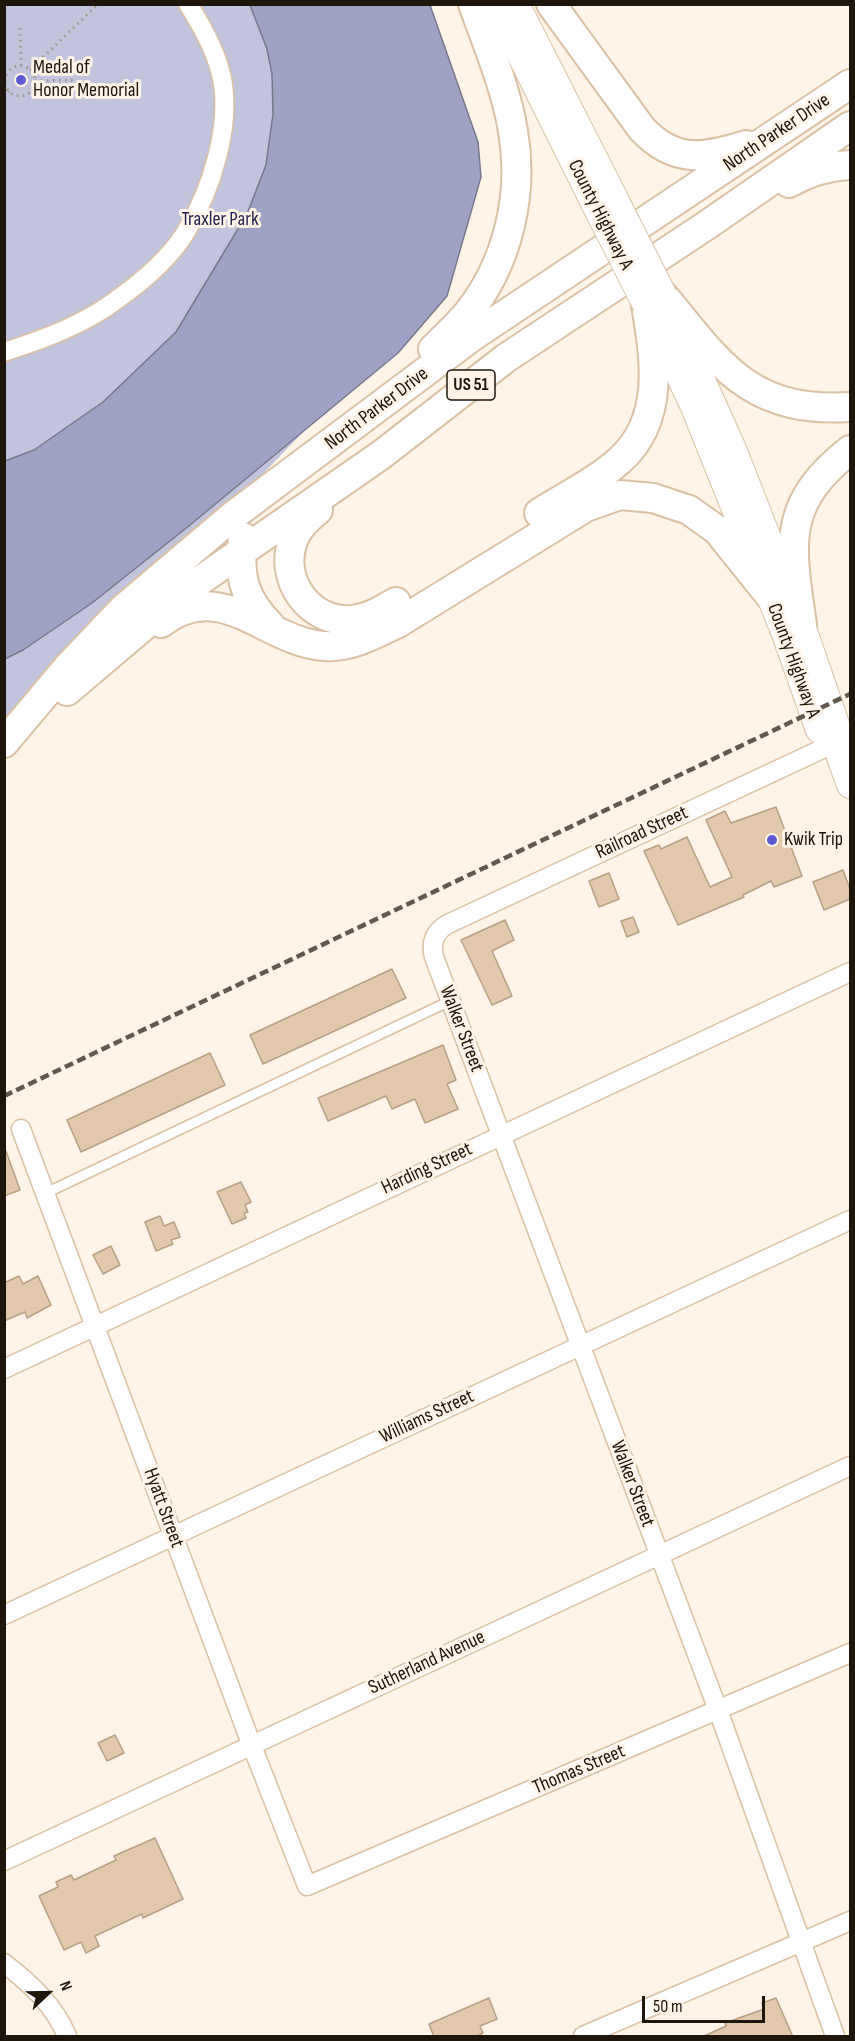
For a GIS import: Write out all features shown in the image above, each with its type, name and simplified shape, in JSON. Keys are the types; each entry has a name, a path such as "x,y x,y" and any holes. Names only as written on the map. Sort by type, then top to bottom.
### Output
{"main road":[{"path":"381,405 468,312 502,254 510,226 515,176 514,132 506,99 473,4"},
{"name":"County Highway A","path":"495,4 605,202 733,449 802,625 843,739"},
{"name":"County Highway A","path":"516,4 605,202"},
{"path":"550,4 642,129 655,143 669,151 694,156 727,151 768,138"},
{"name":"North Parker Drive","path":"4,743 67,668 123,609 234,515 473,336 768,138 843,93"},
{"name":"North Parker Drive","path":"4,750 29,723 185,591 381,455 506,358 707,225 850,126"},
{"path":"707,225 803,175 827,168 850,165"},
{"path":"655,300 717,360 752,388 772,398 795,405 817,408 850,407"},
{"path":"381,455 305,521 294,538 288,566 291,579 306,602 326,616 350,620 364,618 381,611 620,461 638,438 650,412 655,374 655,300"},
{"name":"County Highway A","path":"655,300 694,407 770,596 819,730 843,739"},
{"path":"802,625 793,552 797,519 816,482 850,450"},
{"path":"274,629 257,613 247,593 240,568 243,533 249,519 283,479"},
{"path":"113,652 150,632 171,616 193,608 212,605 230,610 295,638 323,646 345,645 369,637 398,623 586,507 620,495 653,498 689,510 717,530 770,596"},
{"path":"843,739 850,785"}],"street":[{"path":"4,352 75,325 119,299 166,257 184,235 204,196 217,159 223,124 224,98 221,75 212,48 188,4"},
{"name":"Railroad Street","path":"436,933 448,924 843,739"},
{"name":"Walker Street","path":"436,933 432,949 450,1001 718,1710 835,2037"},
{"name":"Harding Street","path":"4,1369 850,972"},
{"name":"Hyatt Street","path":"21,1129 172,1535 307,1886"},
{"name":"Williams Street","path":"4,1615 850,1220"},
{"name":"Sutherland Avenue","path":"4,1861 850,1466"},
{"name":"Thomas Street","path":"307,1886 850,1653"},
{"path":"583,2037 850,1921"},
{"path":"4,1963 46,2000 60,2020 67,2037"}],"lane":[{"path":"46,1193 450,1001"}],"path":[{"path":"30,70 98,4"},
{"path":"20,28 21,66"},
{"path":"16,66 30,70 35,81 34,87 27,94 18,96 9,91 5,82 8,72 16,66"},
{"path":"35,81 75,80"},
{"path":"4,96 9,91"}],"green space":[{"name":"Traxler Park","path":"5,5 430,5 478,142 481,177 447,296 398,353 305,430 5,743"}],"shaded area":[{"path":"250,5 430,5 478,142 481,177 447,296 398,353 190,525 92,603 23,650 5,659 5,461 34,450 103,402 176,332 247,214 266,165 273,114 272,74 267,49"}],"building":[{"path":"776,807 802,876 774,887 771,881 743,895 744,897 678,925 644,851 659,845 661,849 687,837 710,887 732,877 706,820 725,811 731,823"},
{"name":"Kwik Trip","path":"843,870 850,889 850,899 824,910 813,882"},
{"path":"609,873 619,899 599,907 589,881"},
{"path":"633,917 639,932 627,937 621,921"},
{"path":"505,920 514,940 492,951 512,996 492,1005 461,940"},
{"path":"392,969 406,998 263,1064 250,1035"},
{"path":"443,1045 456,1080 447,1084 458,1109 425,1123 415,1099 392,1109 386,1096 328,1121 318,1098"},
{"path":"210,1053 225,1085 81,1152 67,1120"},
{"path":"6,1151 20,1190 4,1196 4,1152"},
{"path":"241,1182 251,1202 245,1205 248,1212 244,1213 246,1218 232,1224 217,1192"},
{"path":"160,1216 164,1226 174,1222 180,1237 171,1240 173,1244 156,1251 145,1222"},
{"path":"111,1246 120,1265 103,1274 93,1255"},
{"path":"19,1276 23,1284 38,1276 51,1305 27,1318 25,1312 4,1321 4,1283"},
{"path":"115,1735 124,1753 107,1761 98,1743"},
{"path":"155,1838 183,1899 143,1918 142,1914 95,1936 99,1946 86,1953 81,1942 64,1950 39,1896 58,1887 56,1882 71,1875 74,1880 116,1860 114,1856"},
{"path":"489,1998 497,2019 480,2026 483,2033 476,2037 434,2037 429,2024"},
{"path":"776,1998 793,2037 702,2037 726,2026 725,2023 764,2009 762,2003"}],"railway":[{"path":"4,1096 850,694"}],"place":[{"name":"Medal of Honor Memorial","path":"21,80"},
{"name":"Kwik Trip","path":"772,840"}]}
